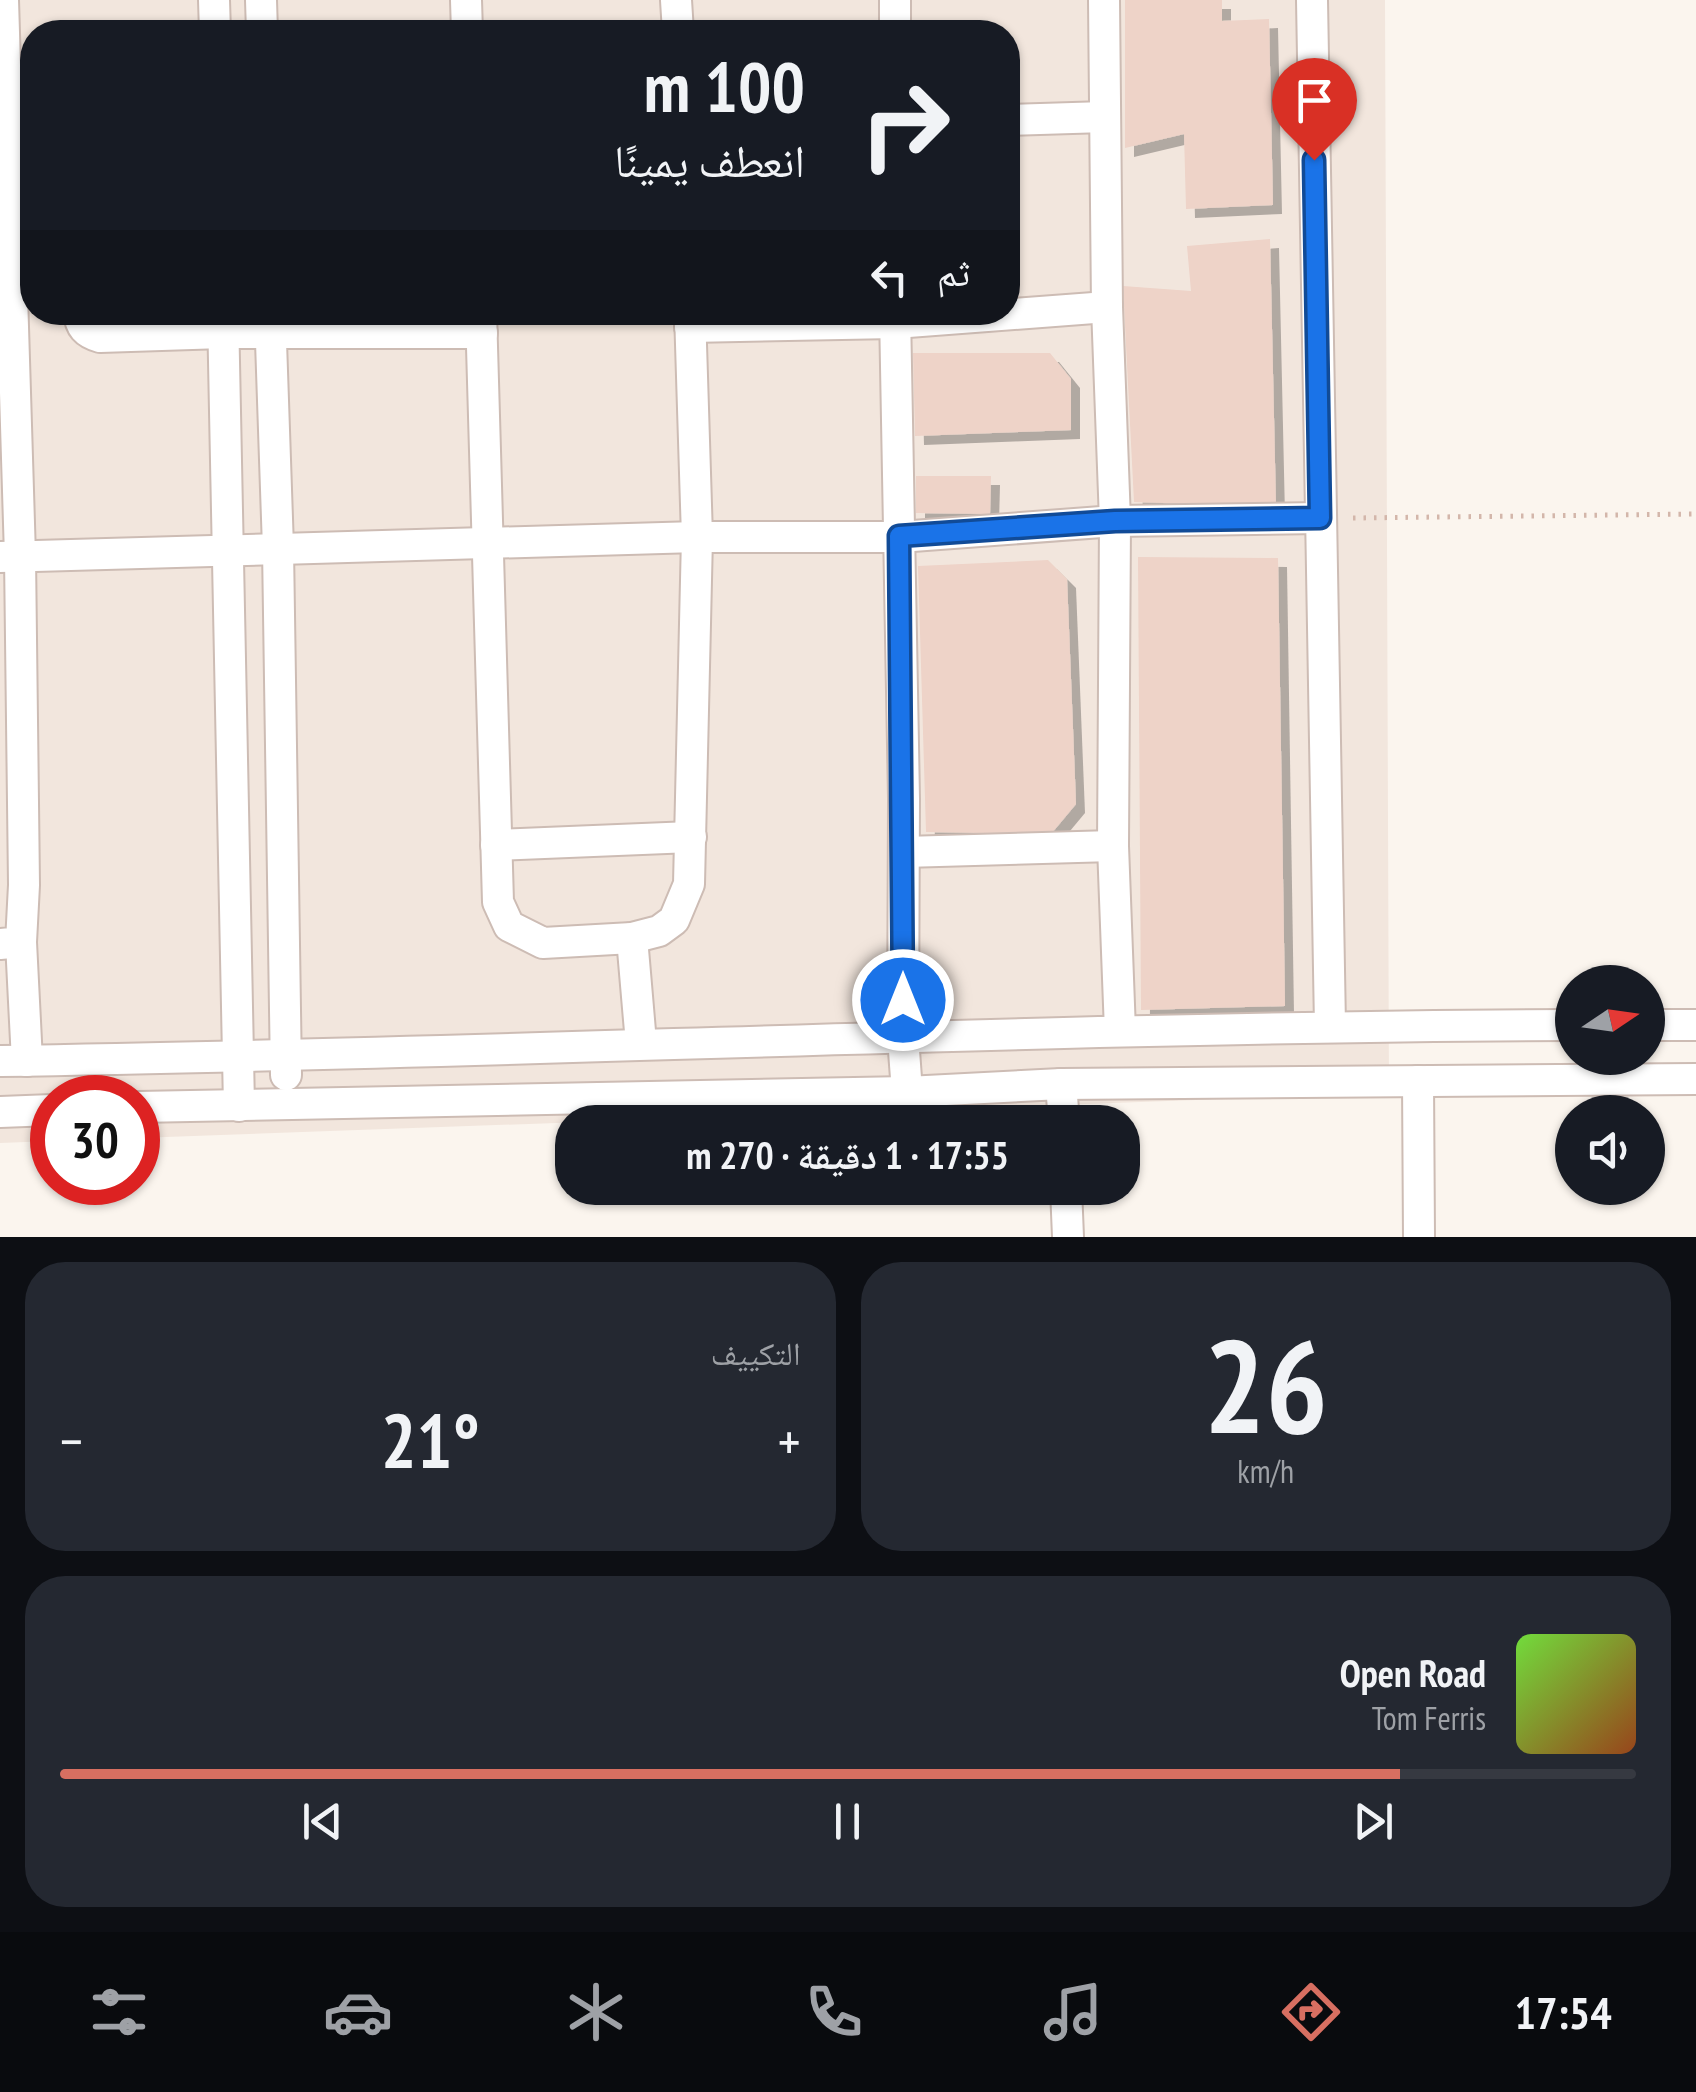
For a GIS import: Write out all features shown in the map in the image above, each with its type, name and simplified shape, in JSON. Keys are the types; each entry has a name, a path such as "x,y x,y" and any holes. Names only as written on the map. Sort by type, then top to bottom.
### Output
{"street":[{"path":"3,0 10,557 24,885 10,943 14,1061 286,1058 641,1043 1330,1026 1555,1025"},
{"path":"1104,0 1107,307 1115,521 1113,846 1120,1031"},
{"path":"1312,0 1330,1026"},
{"path":"1020,120 1105,117"},
{"path":"1020,312 1107,307"},
{"path":"82,325 88,334 100,337 198,325"},
{"path":"223,325 239,1106"},
{"path":"270,325 278,548 286,1103"},
{"path":"481,325 498,902 509,926 544,943 632,938 659,931 674,920 689,884 697,537 690,325"},
{"path":"895,325 904,852 903,1037 907,1092"},
{"path":"10,557 225,548 899,536 1115,521 1320,518"},
{"path":"496,845 691,837"},
{"path":"904,852 1113,846"},
{"path":"632,938 641,1043"},
{"path":"1665,1025 1696,1025"},
{"path":"1374,1026 1374,1082"},
{"path":"160,1107 907,1092 1061,1084 1696,1079"},
{"path":"1418,1081 1419,1237"},
{"path":"1061,1084 1063,1105"},
{"path":"0,1112 30,1111"},
{"path":"1067,1205 1068,1237"}],"path":[{"path":"1320,518 1696,514"}],"shaded area":[{"path":"0,0 1385,0 1389,1093 1055,1105 555,1105 555,1123 160,1137 160,1075 30,1075 30,1142 0,1143"}],"building":[{"path":"1125,0 1222,0 1222,21 1269,19 1273,205 1186,209 1184,134 1125,148"},
{"path":"1270,239 1276,507 1134,502 1123,286 1191,291 1187,246"},
{"path":"913,353 1050,353 1071,379 1071,430 915,436"},
{"path":"916,476 991,476 990,514 916,513"},
{"path":"1138,557 1278,558 1285,1006 1141,1010"},
{"path":"1048,560 1067,579 1076,804 1051,834 926,832 918,566"}],"route":[{"path":"903,1000 899,536 1115,521 1320,518 1314,160"}]}
